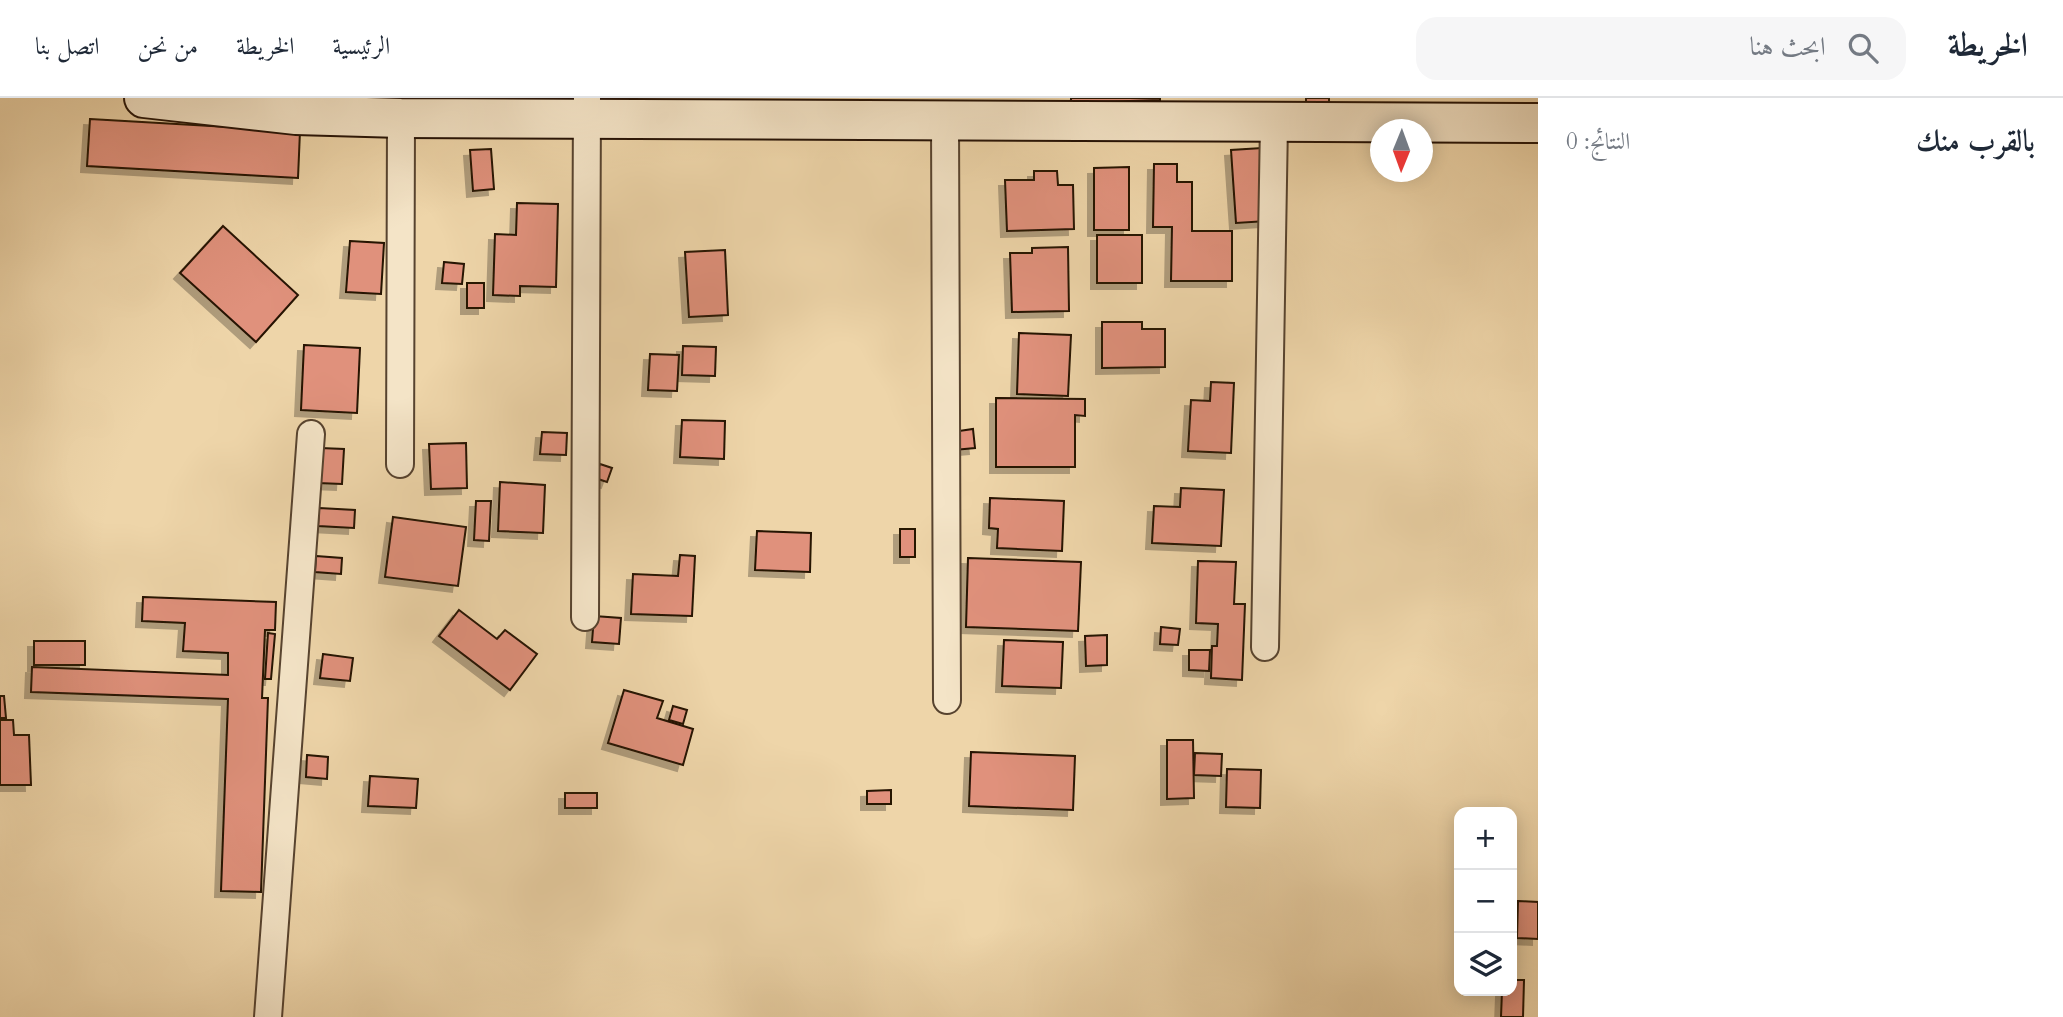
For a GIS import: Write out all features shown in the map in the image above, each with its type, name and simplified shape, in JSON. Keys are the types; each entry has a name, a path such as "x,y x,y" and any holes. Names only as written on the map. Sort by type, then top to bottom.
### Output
{"main road":[{"path":"144,98 192,101 296,115 587,108 945,119 1207,109 1274,123 1538,123"}],"street":[{"path":"585,617 587,108"},
{"path":"400,464 414,111"},
{"path":"945,119 947,700"},
{"path":"1265,647 1274,123"},
{"path":"268,1017 311,433"}],"building":[{"path":"1071,98 1160,98 1160,100 1071,103"},
{"path":"1306,98 1329,98 1329,104 1306,103"},
{"path":"90,119 300,131 298,178 87,166"},
{"path":"1278,147 1283,220 1236,223 1231,150"},
{"path":"491,149 494,189 473,191 470,150"},
{"path":"1154,164 1177,164 1177,182 1192,182 1192,231 1232,231 1232,281 1171,281 1172,227 1153,227"},
{"path":"1129,167 1129,230 1094,230 1094,168"},
{"path":"1034,171 1057,171 1058,185 1073,185 1074,229 1007,231 1005,180 1034,180"},
{"path":"517,203 558,204 556,287 520,286 520,296 493,295 495,234 516,235"},
{"path":"223,226 298,295 256,342 180,273"},
{"path":"1097,235 1142,235 1142,283 1097,283"},
{"path":"350,241 384,243 381,294 346,292"},
{"path":"1068,247 1069,311 1012,312 1010,253 1032,253 1032,248"},
{"path":"725,250 728,315 689,317 685,252"},
{"path":"444,262 464,264 462,284 442,283"},
{"path":"467,283 484,283 484,308 467,308"},
{"path":"1102,322 1142,322 1142,329 1165,329 1165,367 1102,368"},
{"path":"1019,333 1071,335 1068,396 1017,394"},
{"path":"304,345 360,348 357,413 301,410"},
{"path":"683,346 716,347 715,376 682,375"},
{"path":"650,354 679,355 677,391 648,390"},
{"path":"1211,382 1234,383 1231,453 1188,451 1191,400 1210,401"},
{"path":"996,398 1085,399 1085,416 1075,415 1075,467 996,467"},
{"path":"682,420 725,421 724,459 680,457"},
{"path":"973,429 975,448 954,450 952,432"},
{"path":"542,432 567,433 566,455 540,454"},
{"path":"466,443 467,488 431,489 429,444"},
{"path":"320,448 344,449 342,484 318,483"},
{"path":"600,464 612,468 607,482 595,478"},
{"path":"500,482 545,485 543,533 498,531"},
{"path":"1181,488 1224,490 1221,546 1152,543 1154,506 1180,507"},
{"path":"990,498 1064,501 1062,551 997,548 998,529 989,528"},
{"path":"476,501 491,501 489,541 474,540"},
{"path":"319,508 355,510 354,528 318,526"},
{"path":"393,517 466,527 458,586 385,577"},
{"path":"900,529 915,529 915,557 900,557"},
{"path":"757,531 811,533 810,572 755,570"},
{"path":"680,555 695,556 692,616 631,614 633,574 678,576"},
{"path":"316,556 342,558 341,574 315,572"},
{"path":"968,558 1081,562 1078,631 966,627"},
{"path":"1198,561 1236,562 1234,604 1245,604 1242,680 1211,678 1212,646 1217,646 1218,624 1196,623"},
{"path":"143,597 276,602 275,630 265,630 262,698 268,698 261,892 221,891 228,699 31,692 32,667 228,675 228,653 183,651 185,623 142,621"},
{"path":"459,610 497,639 505,630 537,654 510,690 439,636"},
{"path":"594,616 621,618 619,644 592,642"},
{"path":"1161,627 1180,629 1178,645 1160,644"},
{"path":"268,633 275,634 271,679 265,679"},
{"path":"1107,635 1107,665 1086,666 1085,636"},
{"path":"1004,640 1063,642 1061,688 1002,686"},
{"path":"34,641 85,641 85,665 34,665"},
{"path":"1189,650 1210,650 1209,671 1189,670"},
{"path":"323,654 353,658 350,681 320,678"},
{"path":"624,690 663,701 657,718 693,729 683,765 608,743"},
{"path":"0,696 4,696 6,718 0,718"},
{"path":"673,706 687,710 683,724 669,720"},
{"path":"0,720 13,720 14,735 29,735 31,785 0,785"},
{"path":"1167,740 1193,740 1194,798 1167,799"},
{"path":"971,752 1075,756 1073,810 969,806"},
{"path":"1195,753 1222,754 1221,776 1194,775"},
{"path":"307,755 328,757 327,779 306,777"},
{"path":"1227,769 1261,770 1260,808 1226,807"},
{"path":"370,776 418,779 416,808 368,806"},
{"path":"891,790 891,804 867,804 867,791"},
{"path":"565,793 597,793 597,808 565,808"},
{"path":"1518,901 1538,902 1538,939 1517,938"},
{"path":"1517,980 1524,980 1523,1017 1501,1017 1502,996 1517,996"}]}
